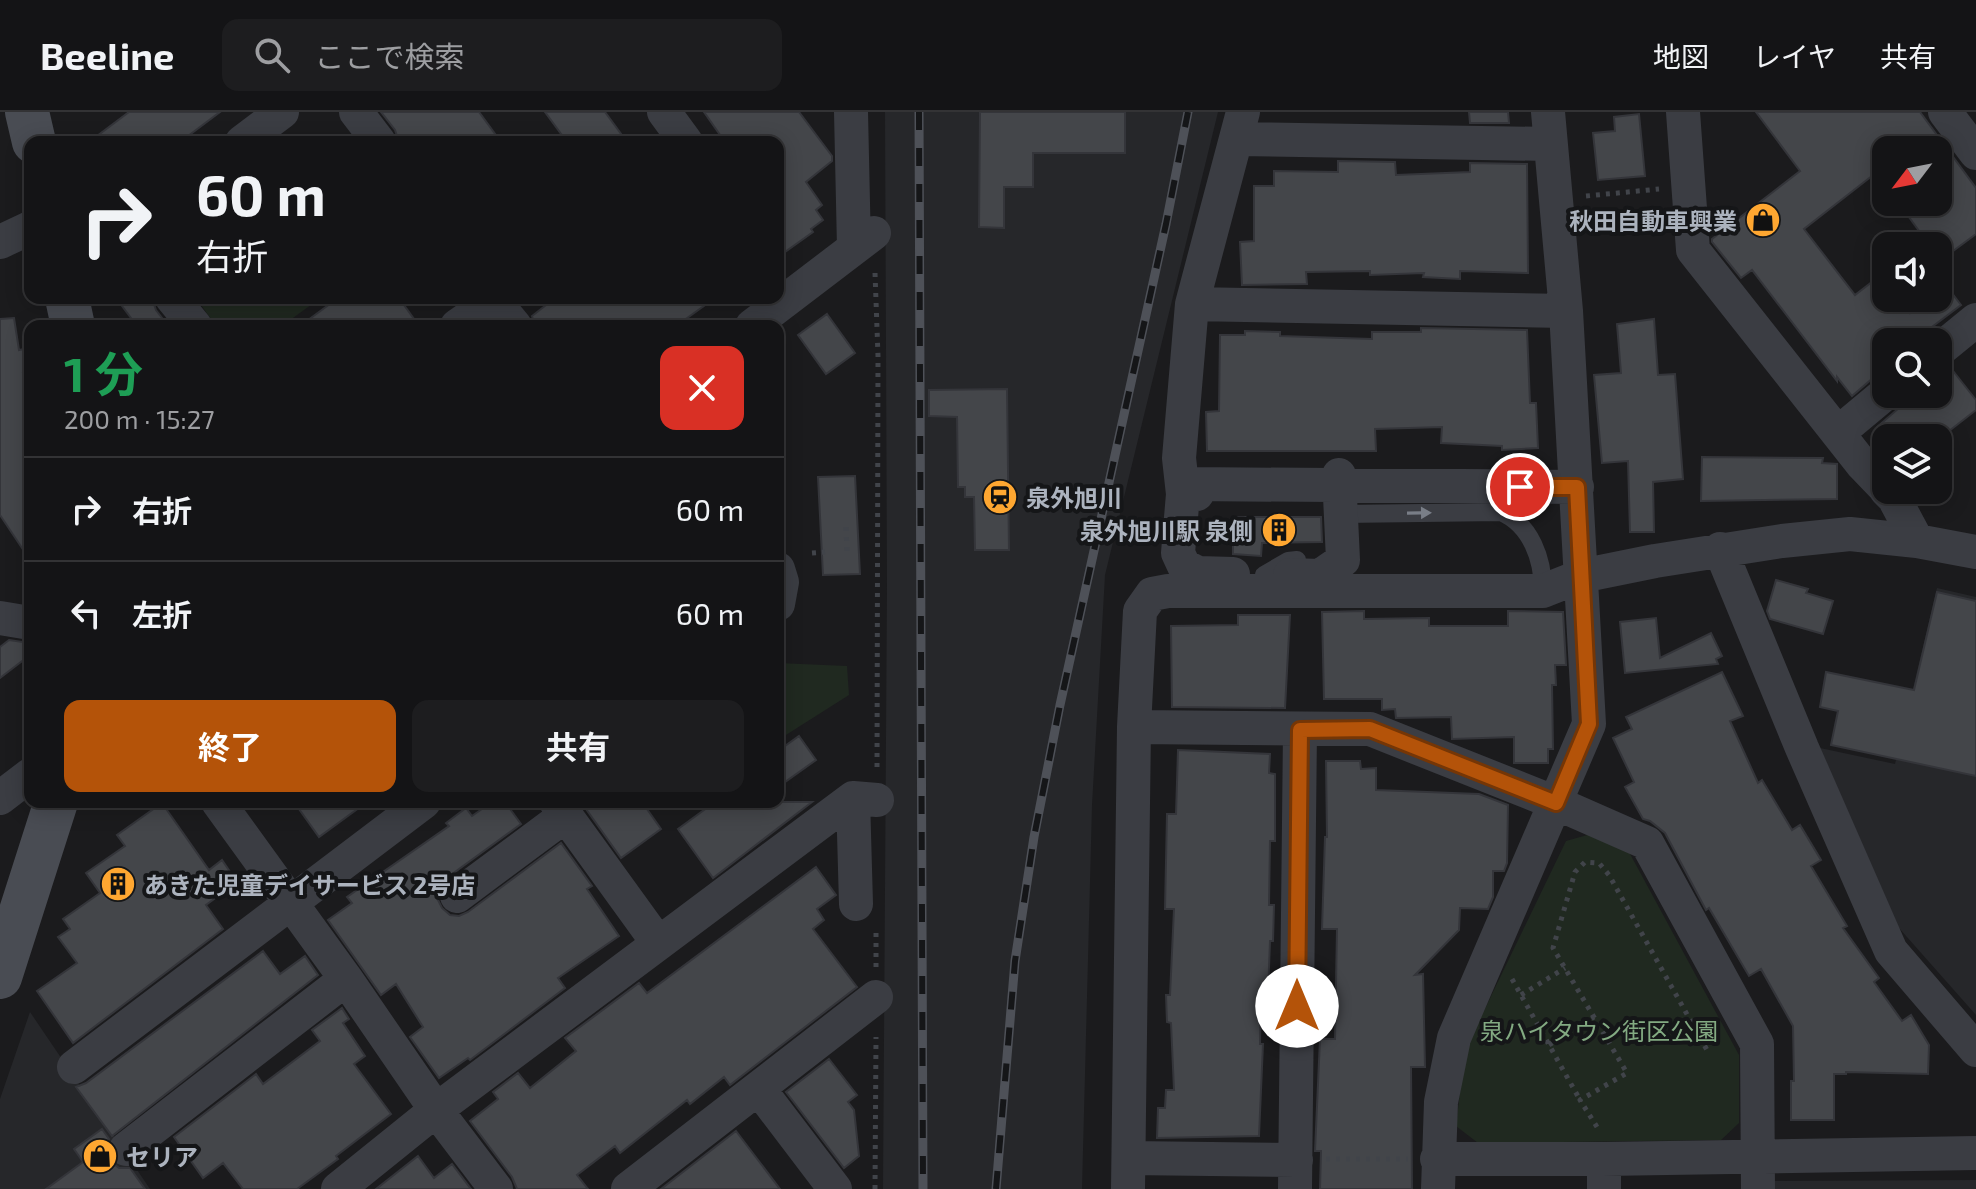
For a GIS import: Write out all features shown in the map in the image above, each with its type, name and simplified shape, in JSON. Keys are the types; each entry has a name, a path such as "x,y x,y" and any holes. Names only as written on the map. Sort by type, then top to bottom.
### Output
{"main road":[{"path":"27,112 33,136"},
{"path":"0,977 54,808"}],"street":[{"path":"250,136 282,112"},
{"path":"356,112 374,136"},
{"path":"664,112 682,136"},
{"path":"784,301 864,240 851,112"},
{"path":"1950,114 1976,153"},
{"path":"1691,118 1688,186 1693,250 1872,473"},
{"path":"1176,578 1182,485 1179,458 1192,304 1240,125 1549,128 1566,311 1589,724 1454,1038 1441,1102 1438,1174 1604,1174 1758,1155 1976,1153"},
{"path":"0,242 24,231"},
{"path":"177,304 190,320"},
{"path":"760,320 781,304"},
{"path":"1192,304 1566,311"},
{"path":"470,320 499,306"},
{"path":"1952,340 1976,320"},
{"path":"1838,433 1872,405"},
{"path":"1182,485 1337,490 1576,480"},
{"path":"1332,568 1337,490"},
{"path":"1897,504 1917,541"},
{"path":"1176,578 1543,584 1720,549 1850,534 1917,541 1976,552"},
{"path":"1720,549 1802,748 1891,951 1976,1050"},
{"path":"1300,730 1296,1174 1129,1174 1134,727 1140,611 1152,594 1176,578 1198,573 1264,575 1332,568 1543,584"},
{"path":"0,618 24,622"},
{"path":"1134,727 1370,729 1647,843 1757,1044 1758,1189"},
{"path":"0,798 24,780"},
{"path":"865,799 866,913"},
{"path":"338,1189 436,1110 658,943 865,799"},
{"path":"222,808 436,1110 496,1189"},
{"path":"74,1067 416,808"},
{"path":"457,896 561,808 658,943"},
{"path":"255,855 298,875 312,876 341,866"},
{"path":"126,1149 346,979"},
{"path":"628,1189 876,997"},
{"path":"759,1089 835,1189"}],"lane":[{"path":"1337,490 1501,512 1524,527 1535,550 1543,584"}],"path":[{"path":"1555,199 1688,186"},
{"path":"865,799 878,356"},
{"path":"846,527 847,552"},
{"path":"812,553 825,552"},
{"path":"1580,1100 1627,1073 1553,948 1575,872 1585,862 1599,863 1609,875 1707,1050"},
{"path":"866,913 876,997 875,1189"},
{"path":"1494,947 1597,1127 1604,1174"},
{"path":"1521,995 1565,968"},
{"path":"1549,1045 1594,1017"},
{"path":"1296,1174 1438,1174"}],"shaded area":[{"path":"885,112 1218,112 1105,575 1092,805 1082,1189 883,1189 887,587"},
{"path":"1937,588 1976,597 1976,1015 1899,928 1820,748 1895,764"},
{"path":"30,1012 150,1189 0,1189 0,1099"},
{"path":"1976,1180 1976,1189 1774,1189 1774,1181"}],"green space":[{"path":"312,304 290,320 212,320 201,305"},
{"path":"784,663 847,666 849,695 784,736"},
{"name":"泉ハイタウン街区公園","path":"1591,834 1629,852 1739,1055 1739,1123 1721,1140 1478,1143 1456,1126 1465,1050 1566,841"}],"building":[{"path":"129,112 220,112 188,136 97,136"},
{"path":"381,112 479,112 497,136 397,136"},
{"path":"545,112 605,112 623,136 563,136"},
{"path":"704,112 799,112 832,156 832,161 806,182 822,205 816,210 823,220 811,229 813,232 784,253 784,136 721,136"},
{"path":"980,112 1125,112 1125,153 1033,153 1033,187 1004,187 1004,228 979,227"},
{"path":"1469,112 1508,112 1509,123 1470,123"},
{"path":"1756,112 1920,112 1938,136 1872,136 1872,176 1804,229 1855,295 1872,282 1872,312 1952,312 1931,328 1872,328 1872,379 1852,396 1837,377 1837,381 1752,270 1741,278 1712,242 1800,171"},
{"path":"1639,114 1645,176 1598,180 1593,133 1615,131 1614,117"},
{"path":"1952,155 1976,188 1976,234 1952,252 1952,232 1920,232 1908,216 1952,216"},
{"path":"1338,161 1395,162 1396,175 1470,172 1470,163 1527,164 1528,273 1460,271 1460,279 1423,277 1424,273 1370,275 1370,271 1306,272 1307,284 1242,285 1240,242 1254,241 1254,186 1274,186 1274,171 1338,172"},
{"path":"1952,293 1961,305 1952,312"},
{"path":"120,304 154,304 164,320 132,320"},
{"path":"330,304 403,304 415,320 308,320"},
{"path":"547,304 707,304 684,320 533,320 532,316"},
{"path":"827,314 855,353 826,374 798,335"},
{"path":"14,318 19,350 24,349 24,551 0,515 0,319"},
{"path":"1654,319 1658,375 1675,374 1683,479 1653,482 1654,532 1630,532 1628,461 1602,463 1594,375 1621,373 1617,324"},
{"path":"1421,328 1527,330 1530,403 1536,403 1538,448 1502,450 1502,446 1441,443 1442,427 1375,429 1376,451 1207,451 1206,412 1219,411 1220,335 1245,335 1245,331 1280,332 1280,336 1372,339 1372,332 1421,332"},
{"path":"1952,370 1976,400 1976,410 1952,429 1952,424 1880,424 1899,408 1952,408"},
{"path":"1007,389 1009,550 975,550 974,497 965,497 965,487 958,487 957,417 929,416 929,390"},
{"path":"1702,457 1823,458 1822,463 1837,464 1837,499 1701,501"},
{"path":"855,476 860,574 823,575 818,477"},
{"name":"泉外旭川駅 泉側","path":"1233,517 1321,517 1322,542 1262,543 1261,556 1233,554"},
{"path":"1776,580 1808,589 1806,593 1833,601 1823,634 1770,619 1767,611"},
{"path":"1937,592 1976,601 1976,776 1831,745 1838,711 1820,707 1826,672 1914,690"},
{"path":"1364,611 1364,619 1429,618 1429,626 1508,626 1508,611 1563,612 1566,665 1555,665 1556,685 1552,685 1553,749 1548,749 1548,763 1514,763 1514,737 1452,739 1451,717 1396,718 1395,709 1382,710 1382,699 1324,699 1322,612"},
{"path":"1238,615 1290,615 1285,708 1172,707 1171,626 1238,625"},
{"path":"1656,618 1660,658 1711,633 1722,656 1716,659 1718,664 1625,673 1620,622"},
{"path":"9,640 24,642 24,660 0,678 0,647"},
{"path":"1722,672 1743,716 1730,721 1758,783 1762,780 1792,830 1800,825 1821,860 1811,866 1847,926 1843,928 1879,978 1874,982 1902,1021 1911,1015 1929,1045 1928,1074 1834,1074 1834,1120 1791,1120 1793,1026 1761,969 1749,976 1709,908 1706,910 1665,833 1643,819 1625,787 1634,782 1613,738 1632,729 1626,717"},
{"path":"799,736 816,760 784,783 784,747"},
{"path":"1178,750 1270,754 1269,773 1275,774 1275,841 1270,841 1269,905 1274,905 1273,941 1270,941 1268,995 1261,995 1260,1044 1263,1044 1259,1136 1157,1138 1158,1108 1165,1108 1166,1090 1174,1090 1171,1023 1167,1022 1166,995 1170,995 1174,909 1165,909 1167,814 1176,814"},
{"path":"1326,761 1360,761 1361,769 1376,768 1376,790 1479,794 1508,805 1507,863 1504,871 1493,871 1493,897 1488,909 1460,908 1459,930 1415,975 1423,974 1425,1067 1411,1067 1412,1189 1320,1189 1321,1151 1315,1151 1320,1039 1335,1039 1337,929 1322,929 1327,837"},
{"path":"784,802 812,802 713,878 678,829 707,808 784,808"},
{"path":"155,808 166,808 209,870 222,860 237,882 206,905 223,929 73,1043 37,991 77,963 58,937 70,929 63,919 100,893 86,873 125,846 117,835"},
{"path":"298,808 359,808 319,837"},
{"path":"466,808 472,816 483,808 509,808 521,824 444,880 437,898 450,915 459,916 468,912 561,843 592,886 587,889 619,936 558,978 565,988 470,1060 468,1058 439,1078 410,1037 423,1027 396,984 381,995 328,920 352,903 347,897 449,826 446,823"},
{"path":"585,808 646,808 661,829 621,858"},
{"path":"816,867 836,895 817,909 824,920 813,929 857,987 730,1085 724,1077 690,1104 687,1100 620,1153 615,1146 577,1175 588,1189 517,1189 512,1177 470,1121 498,1099 493,1092 518,1073 530,1088 576,1051 565,1038 639,983 647,993"},
{"path":"263,951 280,974 305,956 318,975 112,1136 76,1087 86,1083"},
{"path":"342,1008 349,1019 343,1023 365,1056 354,1064 391,1114 297,1189 243,1189 223,1163 203,1178 174,1137 256,1074 263,1084 320,1041 312,1030"},
{"path":"829,1059 857,1095 848,1102 854,1110 859,1156 844,1168 786,1092"},
{"name":"セリア","path":"102,1129 109,1139 106,1151 110,1161 119,1168 130,1168 145,1189 46,1189 83,1162 74,1149"},
{"path":"736,1131 780,1189 661,1189"},
{"path":"418,1156 434,1178 452,1164 471,1189 376,1189"}],"railway":[{"path":"919,112 923,1189"},
{"path":"996,1189 1015,961 1034,837 1188,112"}],"place":[{"name":"秋田自動車興業","path":"1763,220"},
{"name":"泉外旭川","path":"1000,497"},
{"name":"泉外旭川駅 泉側","path":"1279,530"},
{"name":"あきた児童デイサービス 2号店","path":"118,884"},
{"name":"セリア","path":"100,1156"}],"route":[{"path":"1297,1006 1300,730 1370,729 1556,803 1589,724 1577,487 1520,487"}]}
